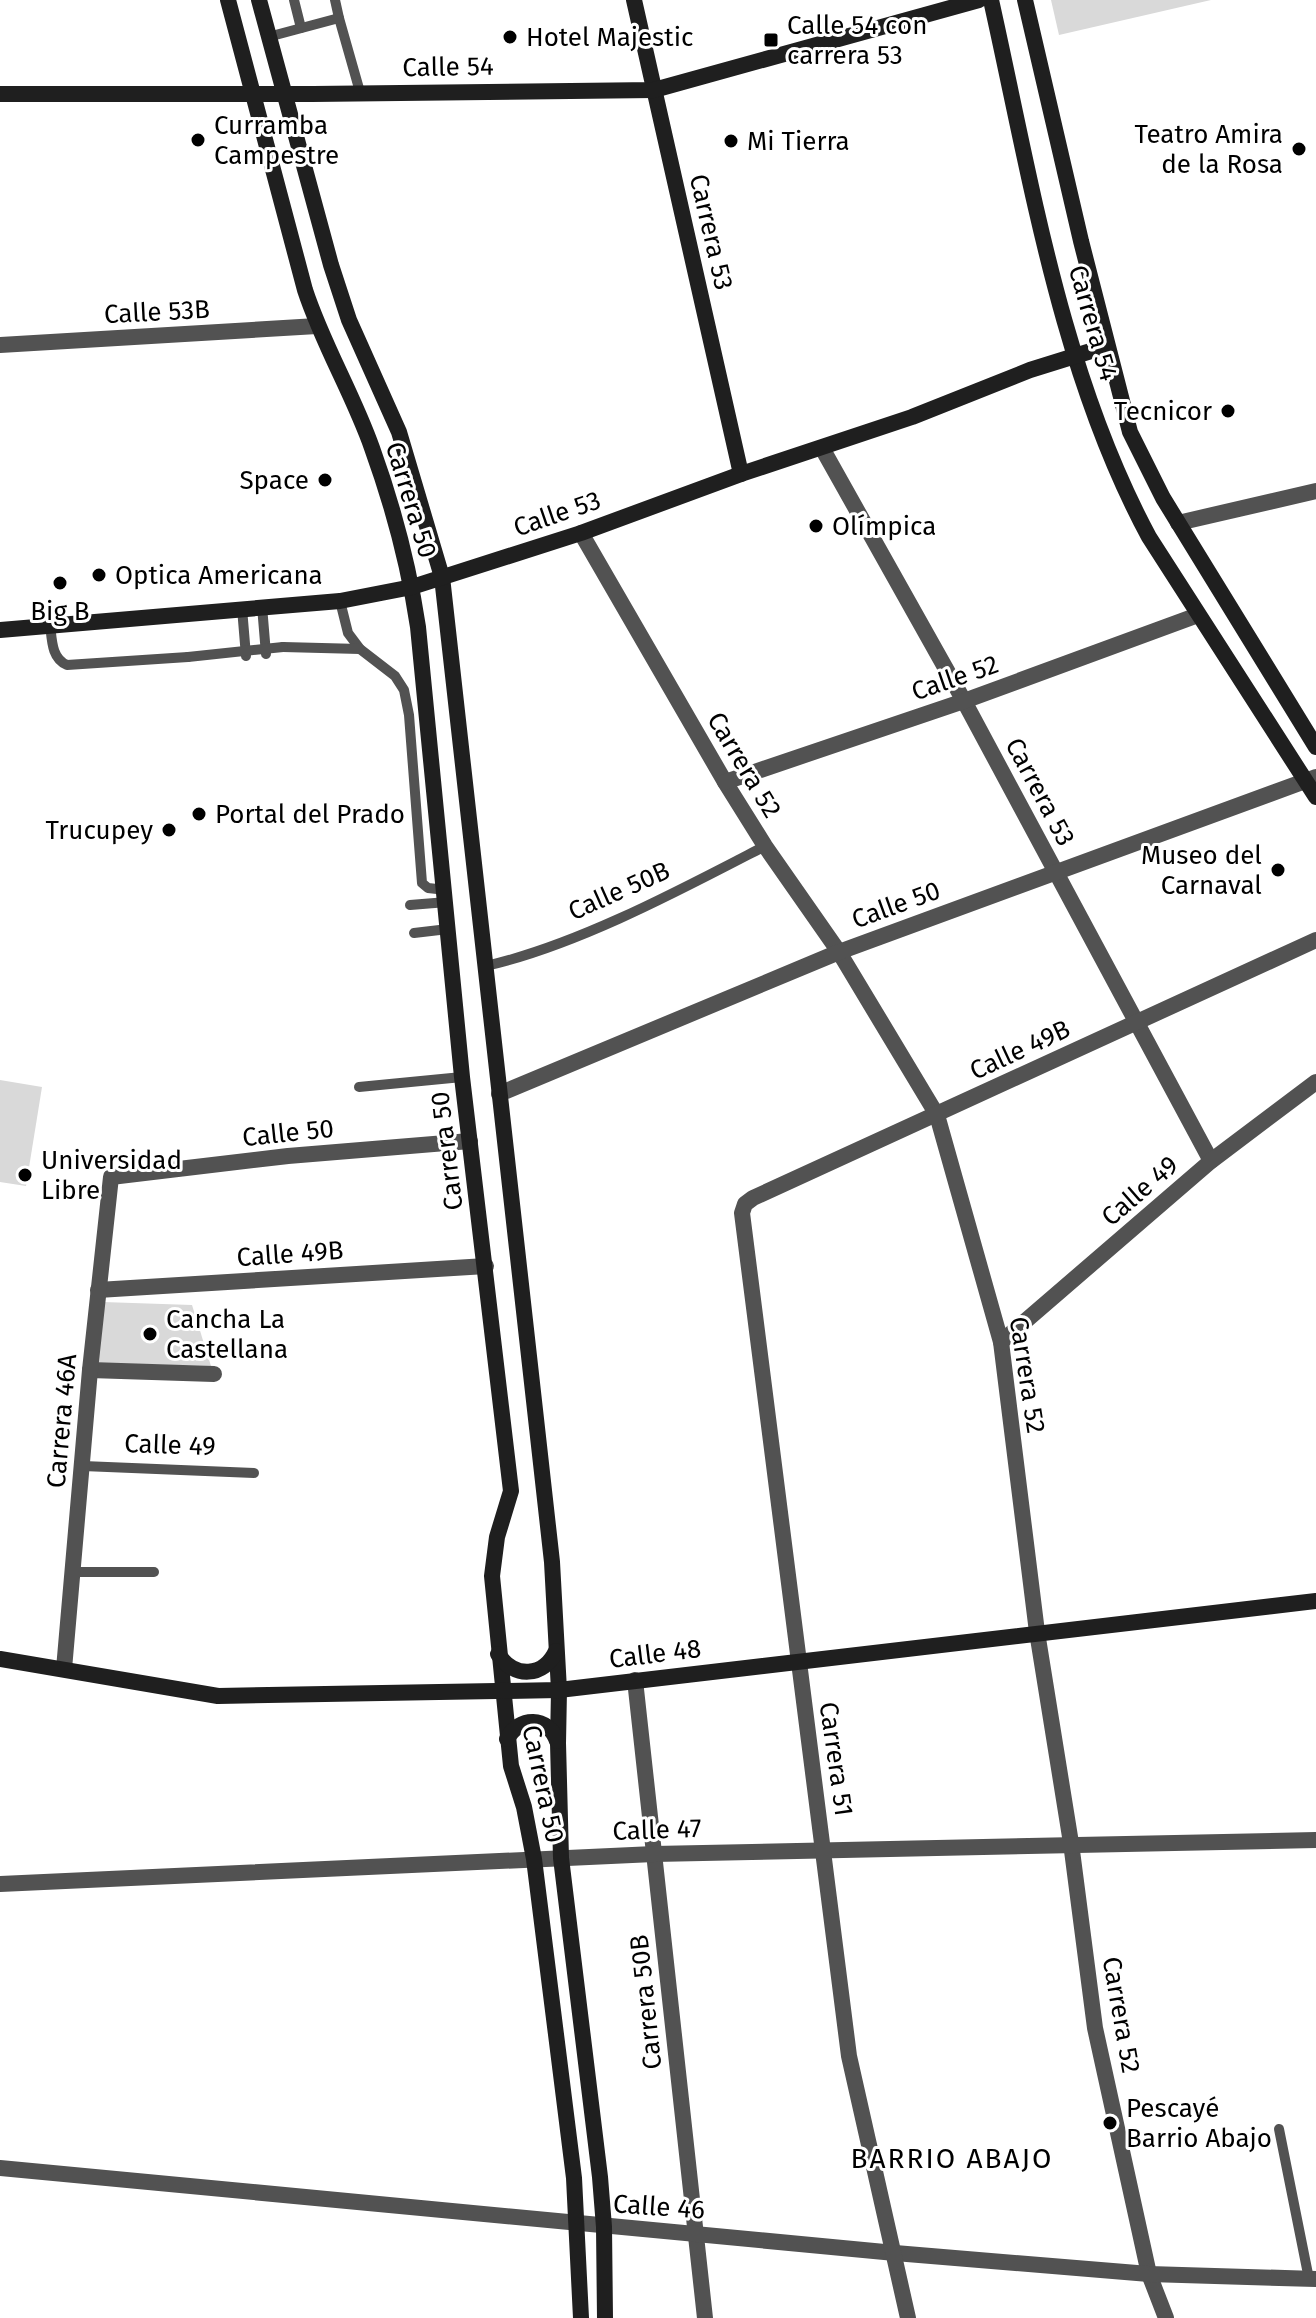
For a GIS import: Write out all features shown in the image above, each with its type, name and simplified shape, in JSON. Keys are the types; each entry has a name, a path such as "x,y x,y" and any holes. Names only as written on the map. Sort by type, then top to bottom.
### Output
{"street":[{"name":"Carrera 50","path":"228,0 317,326 372,447 412,587 446,896 462,1077 511,1491 497,1537 492,1576 498,1654 511,1766 524,1807 534,1859 578,2223 581,2318"},
{"name":"Carrera 50","path":"259,0 331,265 349,320 399,432 442,577 552,1562 559,1690 561,1858 604,2227 605,2318"},
{"name":"Carrera 53","path":"634,0 741,474"},
{"name":"Calle 54","path":"0,94 654,90 979,0"},
{"name":"Carrera 54","path":"991,0 1057,292 1105,448 1149,537 1198,615 1310,778 1316,797"},
{"name":"Carrera 54","path":"1025,0 1130,432 1178,523 1316,747"},
{"name":"Calle 53B","path":"0,345 317,326"},
{"name":"Calle 53","path":"0,630 340,601 412,587 581,533 741,474 912,417 1030,370 1107,346"},
{"name":"Carrera 53","path":"822,448 964,701 1211,1161"},
{"path":"1178,523 1316,491"},
{"name":"Carrera 52","path":"581,533 725,782 765,846 839,952 937,1115 1001,1342 1037,1632 1071,1843 1095,2028 1149,2274 1166,2318"},
{"name":"Calle 52","path":"725,782 964,701 1198,615"},
{"name":"Calle 50","path":"499,1094 839,952 1310,778"},
{"name":"Calle 49B","path":"745,1204 1316,940"},
{"name":"Calle 49","path":"1001,1342 1211,1161 1314,1089"},
{"name":"Calle 50","path":"111,1177 288,1156 470,1141"},
{"name":"Carrera 46A","path":"64,1669 90,1370 111,1177"},
{"name":"Carrera 51","path":"745,1204 742,1213 849,2056 908,2318"},
{"name":"Calle 49B","path":"98,1290 486,1266"},
{"path":"90,1370 214,1374"},
{"name":"Calle 48","path":"0,1659 218,1696 559,1690 1316,1601"},
{"path":"498,1654 511,1668 528,1672 546,1666 556,1651"},
{"name":"Carrera 50B","path":"635,1680 705,2318"},
{"path":"507,1739 518,1725 534,1721 549,1728 558,1743"},
{"name":"Calle 47","path":"0,1884 654,1854 1316,1840"},
{"name":"Calle 46","path":"0,2168 895,2253 1149,2274 1313,2279"}],"lane":[{"path":"294,0 301,28"},
{"path":"335,0 360,92"},
{"path":"268,37 339,18"},
{"path":"340,601 343,623 360,649 395,676 404,690 409,715 422,883 446,896"},
{"path":"262,606 266,654"},
{"path":"242,608 246,656"},
{"path":"50,624 55,653 67,665 283,647 360,649"},
{"name":"Calle 50B","path":"486,966 548,946 630,913 765,846"},
{"path":"410,905 446,896"},
{"path":"414,933 448,929"},
{"path":"359,1087 462,1077"},
{"name":"Calle 49","path":"83,1466 254,1473"},
{"path":"73,1572 154,1572"},
{"path":"1279,2129 1313,2279"}],"shaded area":[{"path":"1051,0 1211,0 1059,35"},
{"path":"0,1080 42,1087 26,1186 0,1182"},
{"name":"Cancha La Castellana","path":"103,1302 192,1305 211,1366 95,1363"}],"place":[{"name":"Hotel Majestic","path":"510,37"},
{"name":"Calle 54 con carrera 53","path":"771,40"},
{"name":"Curramba Campestre","path":"198,140"},
{"name":"Mi Tierra","path":"731,141"},
{"name":"Teatro Amira de la Rosa","path":"1299,149"},
{"name":"Tecnicor","path":"1228,411"},
{"name":"Space","path":"325,480"},
{"name":"Olímpica","path":"816,526"},
{"name":"Optica Americana","path":"99,575"},
{"name":"Big B","path":"60,583"},
{"name":"Portal del Prado","path":"199,814"},
{"name":"Trucupey","path":"169,830"},
{"name":"Museo del Carnaval","path":"1278,870"},
{"name":"Universidad Libre","path":"25,1175"},
{"name":"Cancha La Castellana","path":"150,1334"},
{"name":"Pescayé Barrio Abajo","path":"1110,2123"}],"district":[{"name":"BARRIO ABAJO","path":"952,2158"}]}
